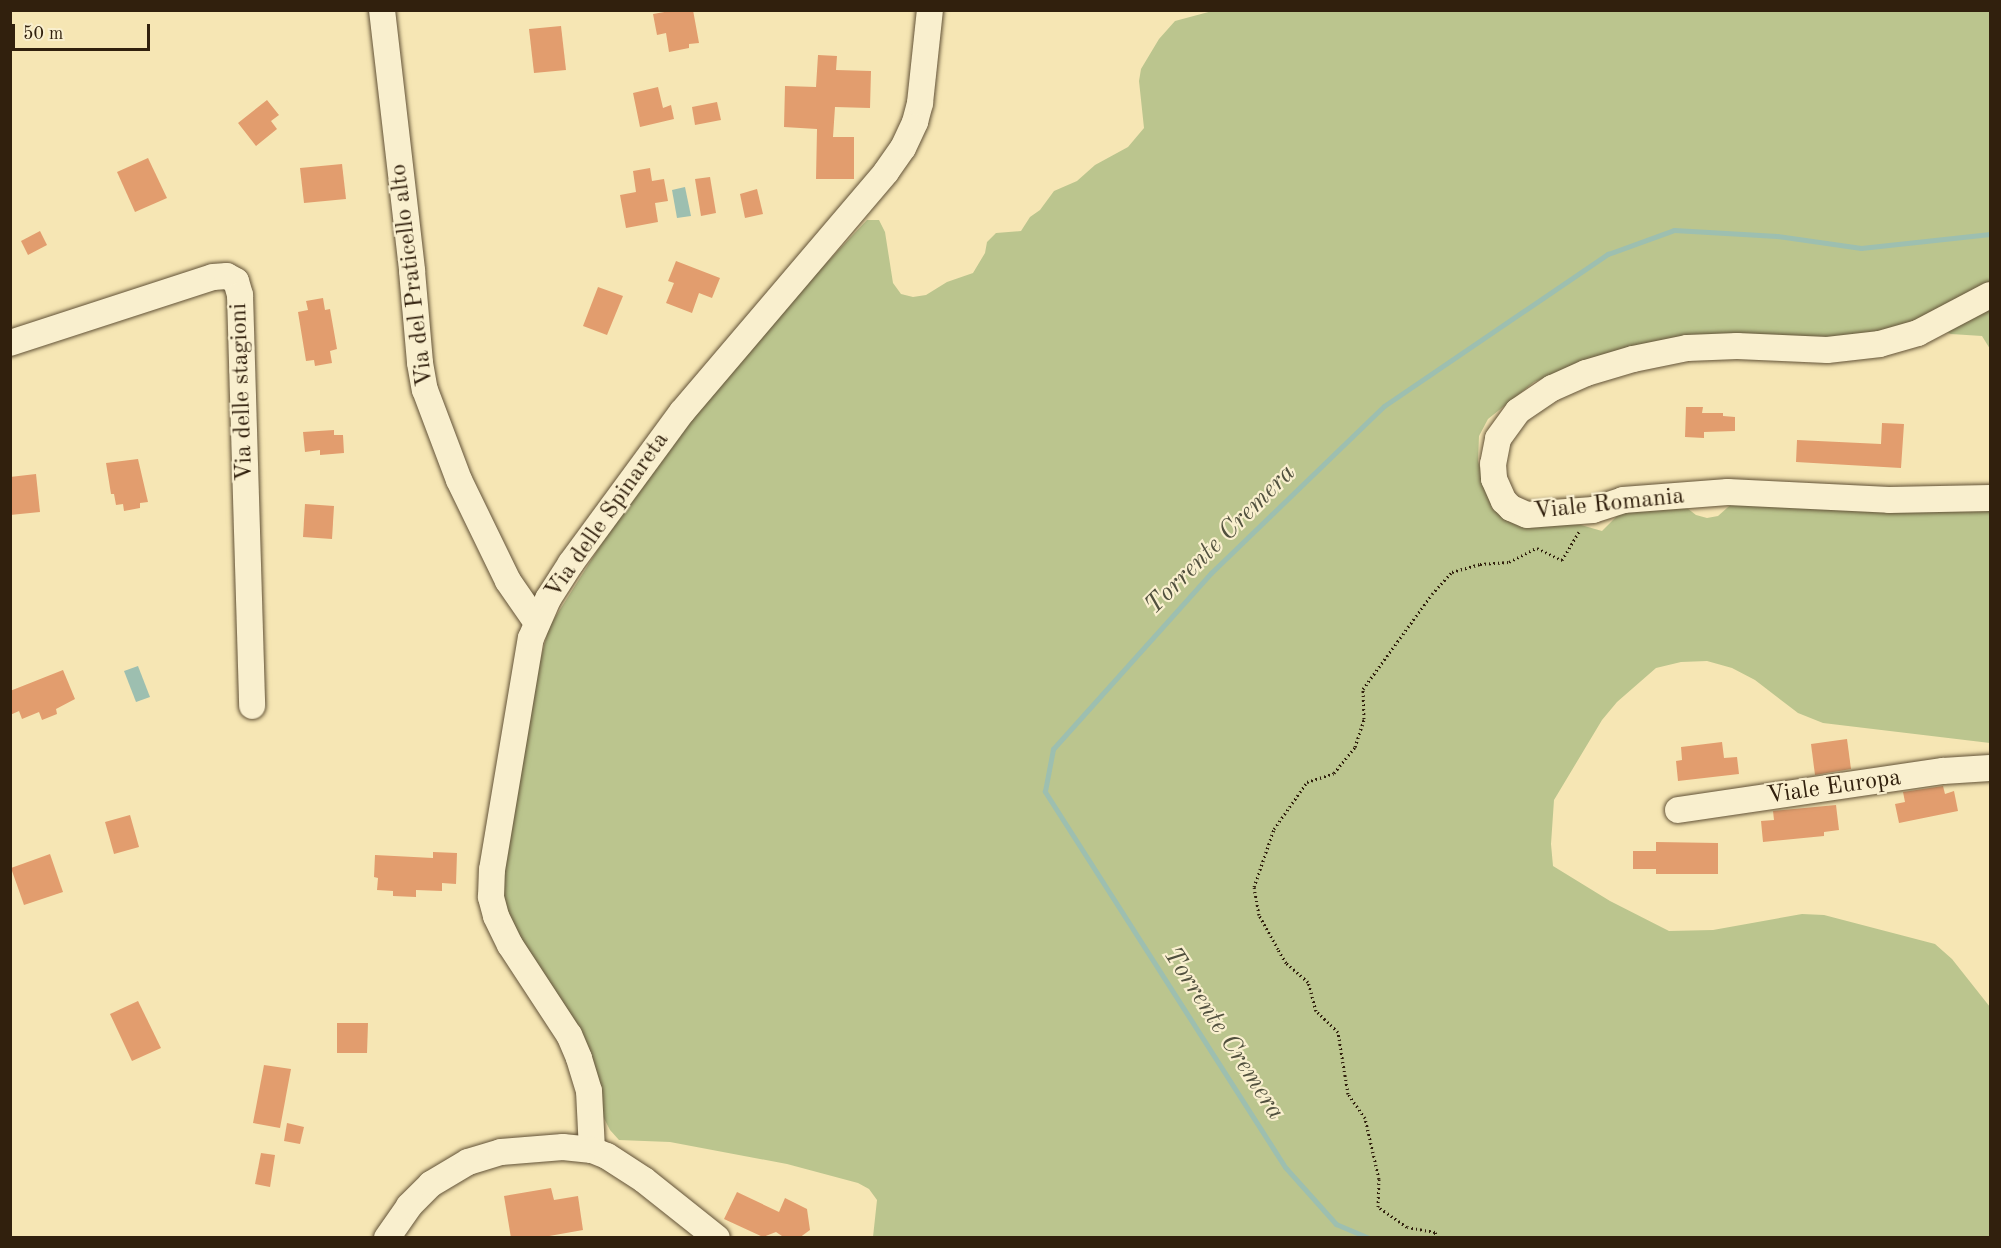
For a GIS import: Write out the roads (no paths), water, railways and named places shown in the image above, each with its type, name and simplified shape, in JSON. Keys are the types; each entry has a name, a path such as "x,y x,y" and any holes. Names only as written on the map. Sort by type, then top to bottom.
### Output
{"street":[{"name":"Via del Praticello alto","path":"382,10 412,271 420,363 425,390 459,480 508,581 537,623"},
{"name":"Via delle Spinareta","path":"592,1150 589,1091 579,1058 569,1035 506,937 494,912 490,892 524,666 537,623 548,599 571,563 682,412 886,172 903,148 915,122 920,103 930,10"},
{"name":"Via delle stagioni","path":"10,343 213,277 228,276 236,281 240,295 252,706"},
{"name":"Viale Romania","path":"1990,295 1918,333 1880,344 1827,350 1731,346 1686,348 1616,363 1552,388 1518,411 1498,439 1492,464 1499,492 1511,508 1527,515 1593,510 1623,500 1728,492 1889,500 1990,498"},
{"name":"Viale Europa","path":"1677,810 1943,771 1990,768"},
{"path":"387,1238 409,1206 431,1184 468,1162 501,1152 553,1147 592,1150 619,1162 717,1238"}],"waterway":[{"name":"Torrente Cremera","path":"1369,1238 1336,1224 1285,1167 1045,791 1053,749 1211,573 1384,406 1608,254 1674,230 1777,236 1861,248 1990,234"}]}
